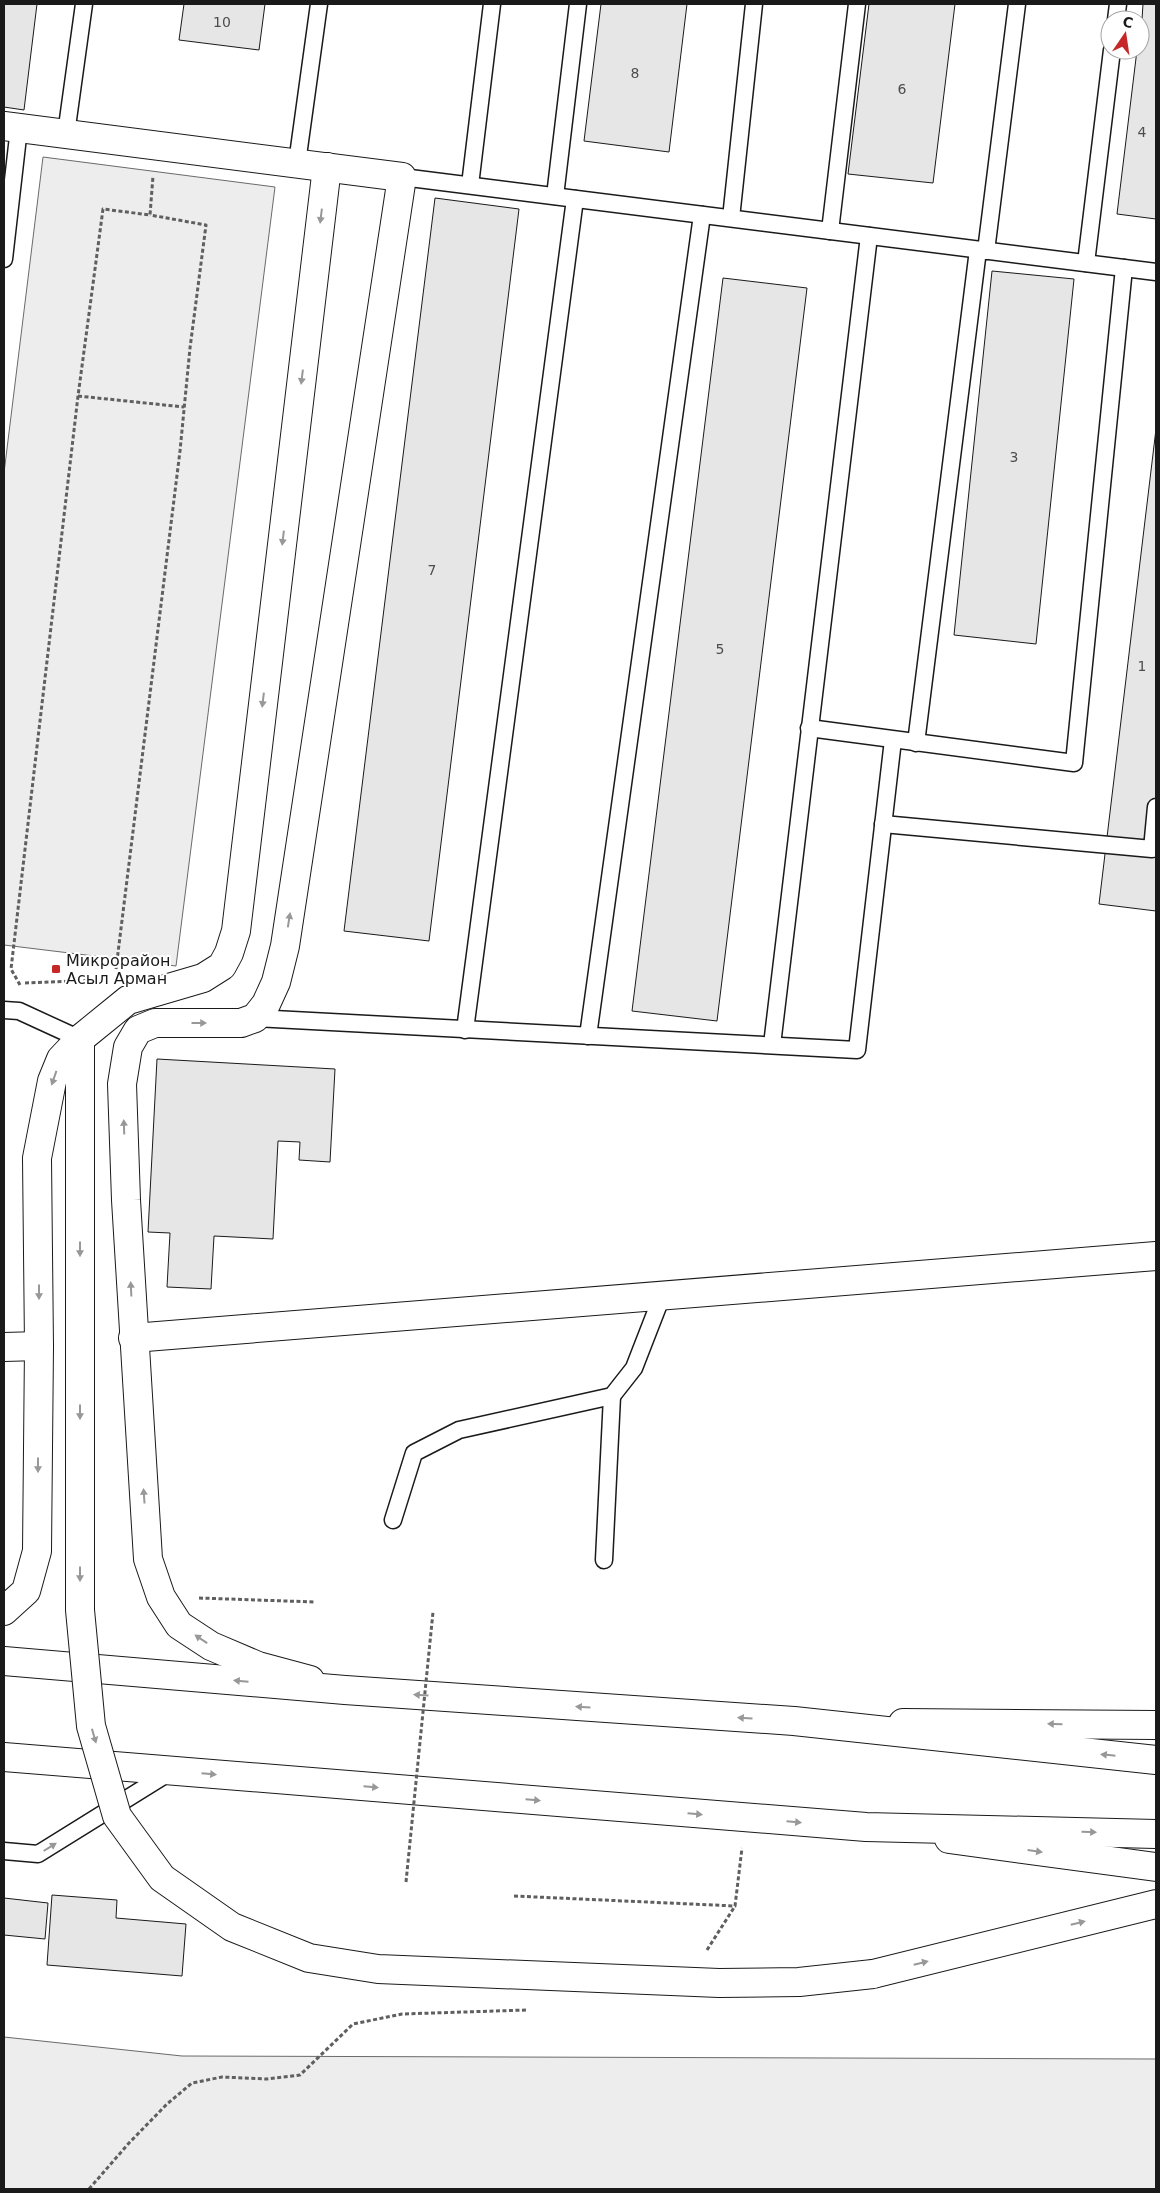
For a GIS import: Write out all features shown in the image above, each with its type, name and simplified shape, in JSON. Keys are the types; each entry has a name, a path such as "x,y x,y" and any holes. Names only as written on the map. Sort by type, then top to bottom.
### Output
{"main road":[{"path":"12,127 402,177 285,946 276,982 266,1004 255,1018 241,1023 155,1023 138,1030 128,1047 122,1084 133,1338 148,1559 161,1597 179,1625 211,1646 258,1666 345,1690"},
{"path":"4,1610 26,1590 38,1551 39,1346 37,1158 52,1081 61,1059 80,1039 128,1000 203,978 222,966 230,953 236,930 327,167"},
{"path":"80,1039 80,1610 91,1726 117,1816 162,1878 232,1927 310,1958 378,1969 719,1983 799,1982 873,1974 1156,1904"},
{"path":"133,1338 1156,1256"},
{"path":"4,1346 39,1346"},
{"path":"4,1661 345,1690 794,1721 1156,1760"},
{"path":"794,1721 1156,1725"},
{"path":"4,1757 866,1827 1156,1834"},
{"path":"866,1827 1156,1867"}],"lane":[{"path":"66,134 84,4"},
{"path":"298,163 319,4"},
{"path":"470,185 492,4"},
{"path":"555,196 578,4"},
{"path":"731,218 754,4"},
{"path":"830,231 857,4"},
{"path":"916,742 1017,4"},
{"path":"1086,263 1111,60"},
{"path":"4,259 12,127"},
{"path":"402,177 1156,272"},
{"path":"465,1030 576,198"},
{"path":"588,1036 702,214"},
{"path":"772,1045 869,236"},
{"path":"810,728 1074,763 1124,268"},
{"path":"255,1018 857,1050 893,740"},
{"path":"883,824 1152,849 1156,807"},
{"path":"11,1010 80,1039"},
{"path":"604,1560 612,1396 634,1368 662,1296"},
{"path":"393,1520 414,1453 459,1430 612,1396"},
{"path":"4,1852 38,1854 172,1771"}],"path":[{"path":"150,215 154,145"},
{"path":"20,983 11,969 78,396 103,209 206,225 116,970"},
{"path":"78,396 184,407"},
{"path":"20,983 105,980"},
{"path":"11,1010 20,983"},
{"path":"161,1597 315,1602"},
{"path":"406,1882 433,1612"},
{"path":"704,1955 735,1906 746,1818"},
{"path":"514,1896 735,1906"},
{"path":"88,2189 167,2104 192,2083 222,2076 267,2079 300,2075 353,2024 402,2014 536,2010"}],"shaded area":[{"path":"43,157 275,187 176,966 4,945 4,473"},
{"path":"4,2037 182,2056 1156,2059 1156,2189 4,2189"}],"building":[{"path":"4,4 37,4 24,110 4,107"},
{"path":"184,4 265,4 259,50 179,40"},
{"path":"601,4 687,4 669,152 584,141"},
{"path":"869,4 955,4 933,183 848,174"},
{"path":"1143,4 1156,4 1156,219 1117,214 1136,60 1150,60 1150,10 1143,10"},
{"path":"435,198 519,209 429,941 344,931"},
{"path":"992,271 1074,279 1036,644 954,635"},
{"path":"723,278 807,288 717,1021 632,1011"},
{"path":"1156,429 1156,911 1099,904"},
{"path":"157,1059 335,1069 330,1162 299,1160 300,1142 278,1141 273,1239 214,1236 211,1289 167,1287 170,1233 148,1232"},
{"path":"52,1895 117,1900 116,1918 186,1924 182,1976 47,1965"},
{"path":"4,1898 48,1903 45,1939 4,1935"}],"place":[{"name":"Микрорайон Асыл Арман","path":"56,969"}]}
